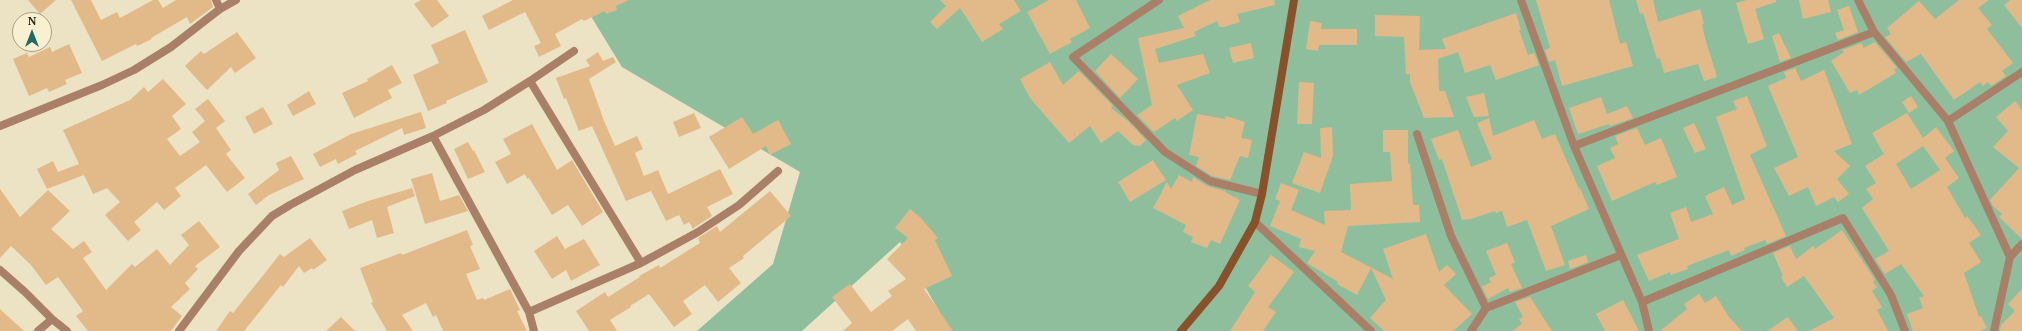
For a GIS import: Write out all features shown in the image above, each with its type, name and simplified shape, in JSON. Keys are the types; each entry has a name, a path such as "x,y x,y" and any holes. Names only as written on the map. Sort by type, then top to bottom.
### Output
{"main road":[{"path":"1181,331 1219,286 1255,222 1262,194 1294,0"}],"street":[{"path":"216,0 220,8"},
{"path":"0,126 102,86 134,70 171,47 220,8 236,0"},
{"path":"1159,0 1073,57 1165,152 1210,181 1262,194"},
{"path":"1521,0 1574,146 1642,302 1649,331"},
{"path":"1861,1 1874,32 1948,121 2010,257"},
{"path":"1574,146 1874,32"},
{"path":"179,331 239,251 272,216 355,170 433,136 484,110 574,51"},
{"path":"1948,121 2022,72"},
{"path":"530,81 641,263"},
{"path":"1417,134 1451,236 1486,308"},
{"path":"433,136 529,312 534,331"},
{"path":"529,312 641,263 720,218 778,171"},
{"path":"1642,302 1843,218 1891,295 1905,331"},
{"path":"1255,222 1371,331"},
{"path":"1994,331 2010,257 2022,244"},
{"path":"1471,331 1486,308 1621,255"},
{"path":"0,270 52,319 67,331"},
{"path":"38,331 52,319"}],"green space":[{"path":"581,0 2022,0 2022,331 950,331 900,242 802,331 697,331 773,264 800,172 622,67"}],"building":[{"path":"28,0 56,0 42,12 38,12"},
{"path":"71,0 91,0 101,20 117,12 120,18 153,0 158,0 163,8 176,0 211,0 213,7 190,24 187,17 151,38 152,39 137,46 136,44 102,61"},
{"path":"421,0 437,0 449,16 432,28 414,4"},
{"path":"513,0 629,0 616,6 617,10 606,14 605,11 584,21 582,19 555,34 561,46 539,57 534,46 541,43 525,12 489,30 482,16"},
{"path":"940,0 1014,0 1021,11 999,24 1003,29 982,42 960,8 937,29 930,22 946,6"},
{"path":"1049,0 1076,0 1090,28 1070,39 1072,42 1050,54 1027,12"},
{"path":"1210,0 1274,0 1275,5 1237,14 1240,22 1224,27 1219,27 1217,21 1194,32 1196,36 1155,49 1159,63 1203,54 1210,73 1177,85 1193,110 1177,121 1175,118 1154,132 1137,115 1152,105 1138,38 1184,28 1178,16"},
{"path":"1536,0 1609,0 1620,44 1626,42 1633,66 1562,86 1555,60 1549,62 1545,50 1550,48"},
{"path":"1636,0 1653,0 1658,22 1700,9 1704,24 1702,24 1705,38 1717,77 1704,81 1698,64 1664,73 1660,58 1657,59 1643,13 1640,14"},
{"path":"1747,0 1776,0 1776,2 1755,9 1764,39 1748,44 1736,3"},
{"path":"1799,0 1828,0 1831,12 1803,19"},
{"path":"1959,0 1989,0 1978,8 1992,25 1987,29 2013,63 2002,71 2006,76 1991,86 1988,82 1983,86 1980,82 1954,100 1921,54 1906,62 1885,37 1891,34 1887,28 1919,1 1935,19"},
{"path":"2010,0 2022,0 2022,28 2004,5"},
{"path":"1849,6 1858,32 1838,40 1835,33 1844,30 1837,10"},
{"path":"1516,13 1521,30 1519,30 1528,55 1534,53 1539,65 1496,80 1490,65 1465,73 1458,52 1438,59 1439,91 1445,91 1454,117 1424,118 1410,82 1410,74 1406,74 1404,37 1375,36 1375,15 1420,16 1419,50 1446,49 1442,39"},
{"path":"1310,21 1322,23 1321,29 1357,29 1357,45 1319,45 1318,51 1306,49"},
{"path":"465,30 488,82 428,111 413,75 439,63 431,45"},
{"path":"237,32 256,58 235,73 231,67 207,90 185,66 201,51 204,54"},
{"path":"1779,33 1791,58 1780,62 1772,36"},
{"path":"1875,42 1897,68 1894,69 1896,73 1859,95 1857,90 1850,93 1831,61 1844,52 1842,50 1862,43 1863,48"},
{"path":"1251,43 1254,58 1233,63 1229,48"},
{"path":"69,44 82,73 65,80 67,84 49,92 47,88 29,96 13,59 27,53 29,57 40,52 52,52"},
{"path":"598,52 603,61 613,57 616,62 589,79 604,121 615,146 637,136 643,149 635,153 644,176 658,170 668,194 720,169 733,194 707,207 712,216 693,229 689,222 684,225 679,215 666,221 651,191 626,201 592,126 579,131 566,98 564,99 556,78 590,66 586,60"},
{"path":"1111,54 1138,79 1120,98 1095,71"},
{"path":"1050,62 1063,85 1079,71 1113,106 1111,108 1128,121 1146,140 1140,146 1133,145 1118,131 1101,143 1090,126 1069,143 1030,98 1020,79"},
{"path":"392,65 402,83 388,90 392,98 354,118 342,93 368,81 367,79"},
{"path":"1795,68 1801,81 1824,70 1852,144 1834,151 1850,166 1837,179 1849,194 1838,202 1834,197 1816,206 1808,187 1789,196 1774,168 1798,157 1768,86 1786,78 1784,72"},
{"path":"163,79 186,104 172,116 181,129 167,139 180,156 200,142 192,132 205,121 195,109 208,99 225,121 216,128 231,150 226,154 245,178 227,192 206,165 175,188 181,196 164,210 157,202 134,222 141,230 128,241 105,215 120,202 107,188 93,194 84,175 47,189 37,169 53,161 58,172 79,164 63,130 130,100 144,87 148,92"},
{"path":"1299,82 1314,83 1312,124 1297,124"},
{"path":"309,91 316,104 293,116 287,105"},
{"path":"1484,93 1489,116 1474,117 1466,97"},
{"path":"1747,96 1767,146 1750,155 1786,236 1767,244 1765,240 1744,248 1745,250 1731,256 1729,250 1687,266 1688,269 1671,275 1670,272 1649,281 1637,255 1679,239 1670,213 1686,207 1691,222 1713,214 1705,196 1724,187 1732,205 1745,199 1716,117 1737,109 1733,101"},
{"path":"1911,96 1918,107 1909,113 1902,102"},
{"path":"1601,97 1607,114 1627,106 1633,118 1610,126 1609,124 1578,134 1569,108"},
{"path":"2015,101 2022,110 2022,239 1999,217 2002,214 1993,206 1990,200 2019,168 1993,147 2008,131 1996,117"},
{"path":"263,107 273,124 254,134 245,117"},
{"path":"421,112 426,128 404,135 402,128 355,151 357,154 338,164 336,159 320,167 313,154 351,134"},
{"path":"694,113 701,128 679,137 673,122"},
{"path":"1907,113 1923,138 1936,127 1954,151 1945,158 1959,178 1947,187 1965,218 1967,216 1981,235 1969,243 1981,262 1964,273 1979,317 1981,316 1987,328 1980,331 1913,331 1907,314 1923,308 1919,298 1924,296 1901,264 1885,274 1875,259 1889,251 1862,208 1873,199 1866,189 1876,183 1865,166 1884,154 1872,133","holes":["1923,146 1940,170 1911,189 1896,164"]},
{"path":"1197,114 1225,119 1226,116 1245,122 1241,138 1252,140 1248,158 1240,156 1230,180 1212,176 1196,166 1199,157 1189,155"},
{"path":"742,117 753,134 778,120 791,144 770,155 766,146 729,169 709,137"},
{"path":"1489,118 1493,136 1534,120 1542,139 1555,134 1589,209 1551,226 1565,265 1546,271 1527,220 1507,227 1502,211 1496,213 1495,211 1471,219 1462,220 1442,159 1439,160 1431,139 1458,130 1471,167 1492,159 1477,123"},
{"path":"1694,123 1706,149 1695,153 1683,128"},
{"path":"532,124 557,170 572,160 603,212 582,226 568,205 552,215 525,174 507,184 495,162 511,154 503,139"},
{"path":"1332,127 1333,156 1320,193 1292,183 1304,152 1321,158 1320,128"},
{"path":"1637,128 1645,145 1661,138 1677,177 1657,185 1655,182 1612,201 1597,166 1615,158 1610,148 1618,144 1615,136"},
{"path":"1383,130 1408,130 1408,164 1410,163 1413,205 1419,205 1420,222 1348,226 1341,252 1393,279 1383,249 1426,234 1439,272 1447,265 1456,274 1444,285 1472,314 1453,331 1384,331 1370,318 1386,300 1371,268 1357,295 1337,284 1338,282 1307,263 1315,251 1299,247 1301,239 1270,226 1280,201 1275,199 1281,183 1299,190 1291,210 1325,225 1324,211 1351,210 1350,184 1392,181 1390,152 1383,152"},
{"path":"468,142 473,151 474,150 485,172 468,179 454,149"},
{"path":"291,156 304,179 269,195 256,205 248,194 279,170 276,163"},
{"path":"1153,160 1166,180 1130,202 1118,182"},
{"path":"432,173 440,201 459,195 468,211 425,224 411,179"},
{"path":"1179,175 1192,182 1193,177 1207,186 1225,191 1240,200 1220,244 1211,240 1207,248 1191,242 1193,237 1183,232 1186,225 1153,208 1167,182 1171,189"},
{"path":"412,188 415,196 387,207 394,233 377,238 372,220 349,229 342,211 368,201"},
{"path":"0,189 20,217 48,190 70,211 51,229 73,249 84,241 92,252 83,258 106,290 132,264 135,267 157,249 170,265 189,245 181,235 199,221 220,247 195,266 198,269 185,283 190,289 171,307 182,316 171,331 88,331 76,316 83,311 58,277 46,285 31,265 11,246 0,258"},
{"path":"770,191 791,216 743,256 744,258 729,268 741,283 718,302 705,285 683,301 692,314 674,327 649,294 610,320 617,331 589,331 576,311 605,292 608,297 640,277 639,276 659,265 660,268 700,243 698,238 717,226 720,232"},
{"path":"910,209 922,219 938,238 935,240 952,276 924,289 953,331 916,331 908,319 892,331 843,331 852,323 832,297 850,284 871,312 892,296 888,291 906,279 887,259 908,238 895,228"},
{"path":"467,230 473,245 470,246 480,269 466,274 477,300 483,298 484,300 510,289 520,310 517,311 527,331 443,331 436,315 433,317 426,303 402,315 413,331 387,331 371,303 373,302 360,268 401,253 402,255"},
{"path":"1842,230 1875,280 1873,282 1877,287 1872,291 1882,307 1877,310 1888,331 1809,331 1834,318 1804,276 1787,287 1781,277 1783,276 1773,253 1790,246 1796,259 1813,246 1815,249"},
{"path":"557,236 565,249 584,239 600,265 571,281 566,270 552,279 534,251"},
{"path":"310,238 327,260 313,270 312,268 304,273 299,266 283,287 281,285 244,331 216,331 230,311 233,313 280,254 284,257"},
{"path":"1507,243 1515,262 1511,264 1522,288 1510,292 1508,288 1488,299 1482,287 1491,282 1489,278 1496,275 1486,251"},
{"path":"1271,255 1294,272 1268,307 1276,312 1263,331 1230,331 1255,292 1248,286"},
{"path":"1586,255 1588,262 1570,269 1568,261"},
{"path":"2022,289 2022,331 2000,331 2001,325 2015,311 2008,304"},
{"path":"1699,294 1705,303 1716,296 1729,317 1742,331 1660,331 1687,309 1684,304"},
{"path":"1530,297 1552,331 1512,331 1522,324 1519,319 1523,317 1515,302"},
{"path":"1623,300 1639,331 1605,331 1596,314"},
{"path":"0,309 24,331 0,331"},
{"path":"341,317 355,331 326,331"},
{"path":"1788,317 1798,331 1767,331"}]}
